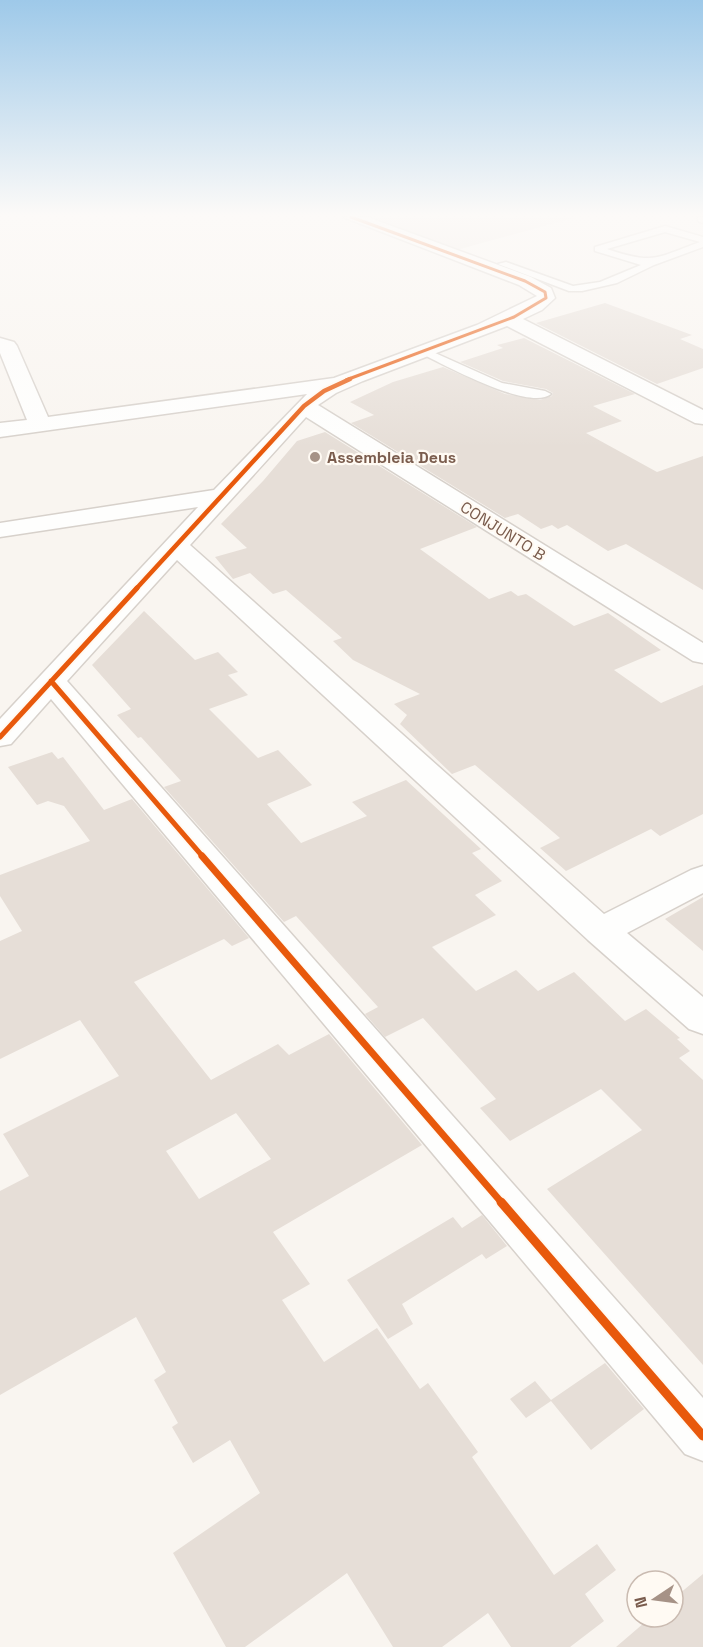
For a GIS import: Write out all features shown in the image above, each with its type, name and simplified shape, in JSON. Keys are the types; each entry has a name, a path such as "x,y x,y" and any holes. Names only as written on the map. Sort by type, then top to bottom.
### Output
{"street":[{"path":"0,737 304,406 320,393 339,383 508,319 543,302 545,294"},
{"path":"508,319 703,418"},
{"path":"0,344 7,346 40,424"},
{"path":"0,429 339,383"},
{"name":"CONJUNTO B","path":"304,406 703,655"},
{"path":"0,530 221,496"},
{"path":"175,545 601,931 703,1019"},
{"path":"51,681 703,1436"},
{"path":"601,931 703,878"}],"lane":[{"path":"424,351 511,391 528,395 545,394"}],"building":[{"path":"605,303 692,335 680,339 703,349 703,368 657,384 536,323"},
{"path":"524,338 635,394 593,406 622,421 586,433 657,472 703,456 703,590 626,544 608,551 567,525 558,529 552,525 541,529 518,514 505,518 351,423 374,415 350,402 393,382 443,367 505,394 540,400 552,396 553,393 546,389 503,381 460,362 503,348 497,345"},
{"path":"325,432 477,527 420,549 489,599 511,591 518,596 526,594 574,626 608,613 661,650 614,670 661,703 703,685 703,814 660,836 651,829 566,871 540,848 560,838 475,765 452,774 400,724 407,715 394,704 420,694 353,660 333,641 342,638 286,590 273,594 250,573 233,579 215,557 247,548 221,524 263,481 297,441"},
{"path":"144,611 195,660 218,652 238,672 228,675 248,695 209,709 258,758 278,750 312,785 267,804 301,843 367,816 352,802 406,780 481,849 472,853 502,881 475,895 496,915 432,947 476,991 516,970 538,991 574,972 625,1021 646,1009 680,1038 677,1039 690,1051 679,1058 703,1080 703,1365 547,1189 642,1130 601,1089 510,1141 480,1108 496,1099 423,1018 385,1037 365,1014 378,1007 296,916 284,922 164,787 181,781 141,737 138,738 117,715 131,709 92,665"},
{"path":"52,752 58,759 63,757 104,810 132,799 249,938 232,946 224,939 134,982 211,1080 278,1044 289,1055 329,1034 422,1145 273,1232 310,1284 282,1300 324,1362 377,1328 420,1389 428,1383 478,1452 472,1457 554,1575 597,1544 616,1570 585,1594 604,1621 570,1647 511,1647 488,1613 442,1647 393,1647 347,1573 245,1647 226,1647 173,1553 260,1493 230,1440 193,1463 172,1427 178,1423 154,1380 166,1372 136,1317 0,1395 0,1191 29,1176 3,1134 119,1076 80,1020 0,1059 0,941 22,931 0,896 0,875 90,841 64,806 48,801 37,805 8,767","holes":["236,1113 271,1159 199,1199 166,1151"]},
{"path":"703,897 703,951 665,919"},
{"path":"482,1215 507,1246 486,1259 482,1254 402,1304 413,1324 388,1339 347,1280 453,1217 462,1228"},
{"path":"605,1363 644,1409 591,1450 551,1401 526,1418 510,1399 535,1381 551,1400"},
{"path":"703,1574 703,1647 616,1647 637,1629 685,1629 685,1589"}],"cycle path":[{"path":"0,737 304,406 320,394 356,376 514,317 546,298 545,294"},
{"path":"51,681 703,1436"}],"place":[{"name":"Assembleia Deus","path":"315,457"}]}
